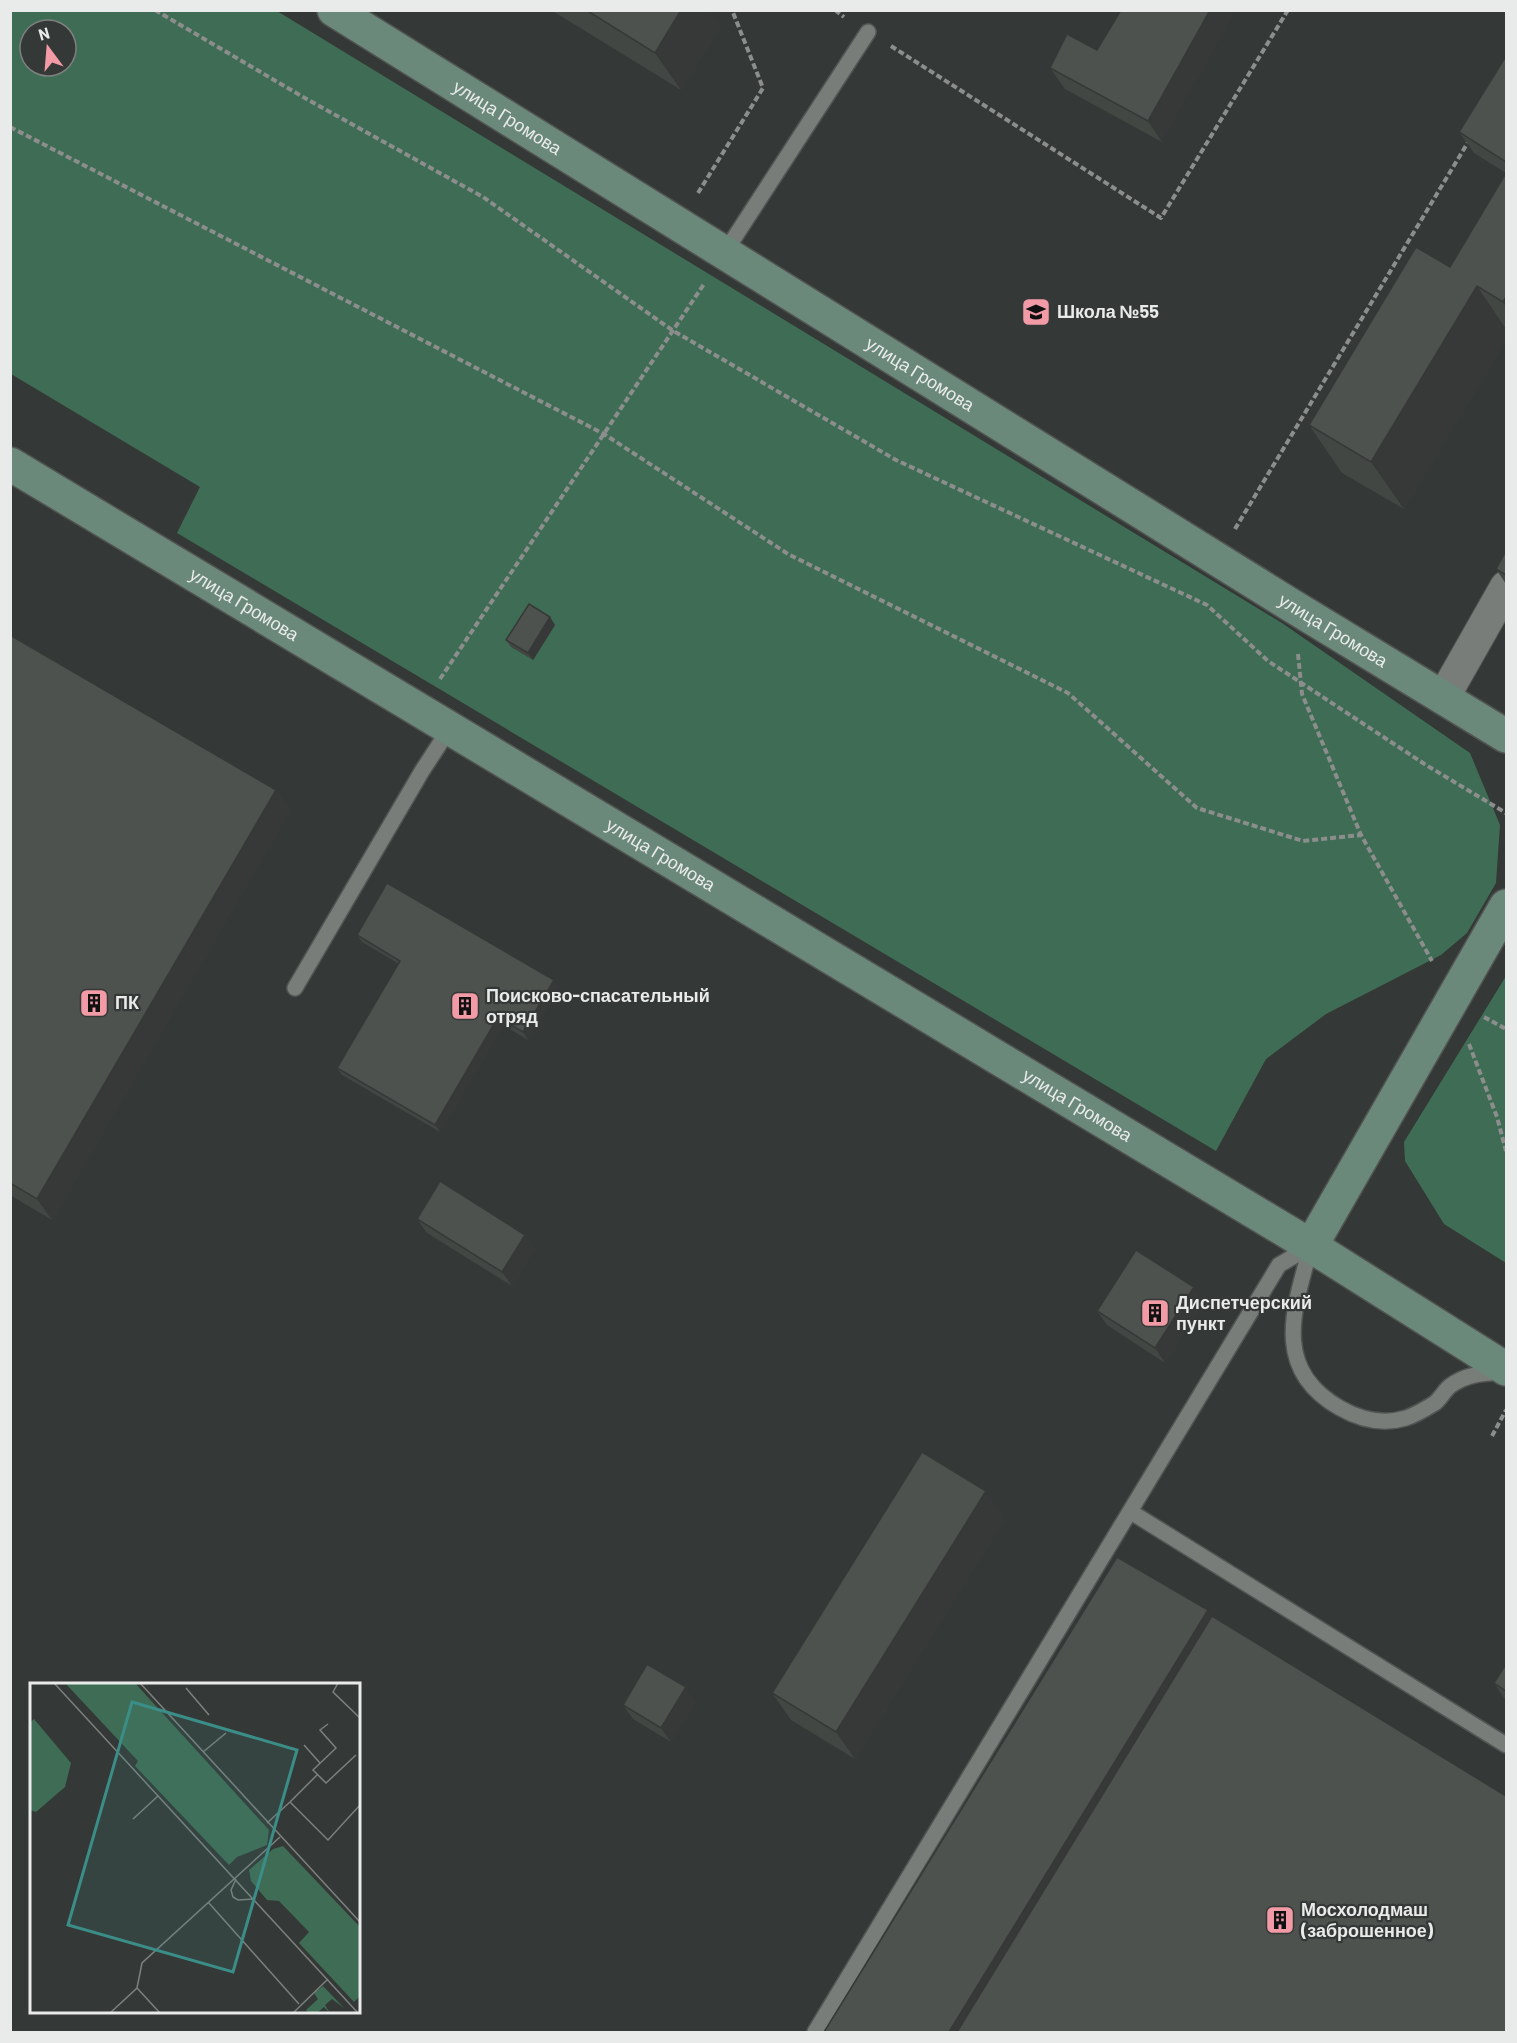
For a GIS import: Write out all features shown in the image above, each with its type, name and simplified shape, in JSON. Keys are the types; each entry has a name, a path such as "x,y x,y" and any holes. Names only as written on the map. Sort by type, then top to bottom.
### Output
{"street":[{"name":"улица Громова","path":"334,10 1294,607 1506,736"},
{"name":"улица Громова","path":"10,464 1311,1246 1506,1370"},
{"path":"1443,698 1506,587"},
{"path":"1311,1246 1506,906"}],"lane":[{"path":"725,252 868,32"},
{"path":"295,988 422,771 450,728"},
{"path":"1311,1246 1295,1306 1292,1326 1294,1350 1302,1370 1316,1392 1333,1404 1354,1416 1384,1422 1408,1417 1435,1403 1450,1386 1475,1374 1506,1370"},
{"path":"815,2032 1279,1265 1311,1246"},
{"path":"1131,1512 1506,1745"}],"path":[{"path":"156,10 303,97 483,197 672,330 896,460 1207,605 1268,661 1426,765 1506,813"},
{"path":"696,197 763,88 732,10"},
{"path":"835,10 1161,219 1288,10"},
{"path":"10,127 604,434 788,554 1068,693 1197,808 1303,841 1361,835"},
{"path":"1234,529 1476,130"},
{"path":"420,710 725,252"},
{"path":"1294,607 1302,693 1361,835 1418,933 1451,999 1497,1118 1506,1151"},
{"path":"1492,1436 1506,1410"}],"green space":[{"path":"11,11 277,11 1282,623 1470,753 1500,825 1496,883 1467,933 1441,955 1326,1014 1266,1059 1216,1151 177,533 200,487 11,374"},
{"path":"1506,976 1506,1263 1444,1224 1405,1161 1404,1142"}],"building":[{"path":"586,10 681,10 655,53"},
{"path":"1121,10 1210,10 1148,121 1050,68 1067,34 1097,50"},
{"path":"1506,56 1506,162 1459,132"},
{"path":"1506,173 1506,297 1503,302 1477,286 1371,462 1309,425 1416,247 1450,267"},
{"path":"1506,551 1506,575 1496,569"},
{"path":"529,604 550,617 528,653 506,640"},
{"name":"ПК","path":"10,635 276,790 37,1199 10,1183"},
{"name":"Поисково-спасательный отряд","path":"387,883 554,980 523,1032 498,1017 435,1125 337,1068 400,961 357,935"},
{"path":"440,1181 525,1235 502,1272 417,1219"},
{"name":"Диспетчерский пункт","path":"1136,1250 1194,1287 1155,1348 1097,1311"},
{"path":"922,1452 986,1491 836,1732 772,1693"},
{"path":"1117,1557 1208,1610 949,2032 824,2032"},
{"name":"Мосхолодмаш (заброшенное)","path":"1212,1616 1506,1796 1506,2032 957,2032"},
{"path":"647,1664 686,1687 661,1728 623,1705"},
{"path":"1506,1664 1506,1691 1494,1683"}],"place":[{"name":"Школа №55","path":"1036,312"},
{"name":"ПК","path":"94,1003"},
{"name":"Поисково-спасательный отряд","path":"465,1006"},
{"name":"Диспетчерский пункт","path":"1155,1313"},
{"name":"Мосхолодмаш (заброшенное)","path":"1280,1920"}]}
